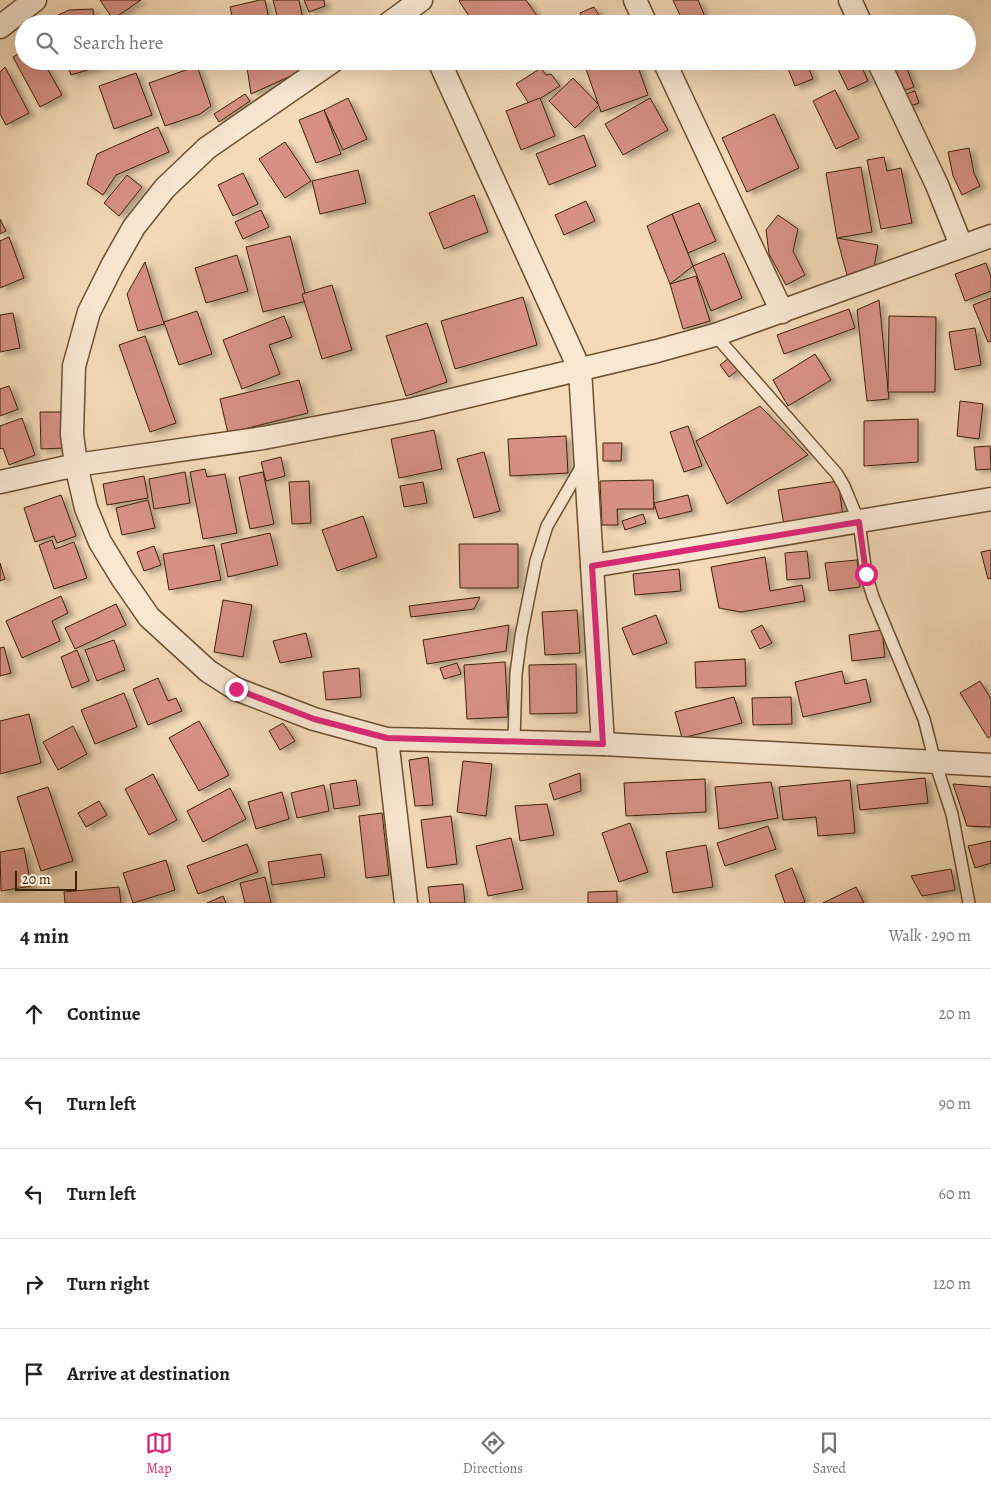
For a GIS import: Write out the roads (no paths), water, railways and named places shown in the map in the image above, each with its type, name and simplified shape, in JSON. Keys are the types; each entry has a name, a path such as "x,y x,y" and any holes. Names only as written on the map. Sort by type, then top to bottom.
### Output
{"street":[{"path":"16,15 35,0"},
{"path":"635,0 642,15"},
{"path":"850,0 857,15"},
{"path":"403,15 417,7"},
{"path":"0,27 15,15"},
{"path":"320,70 207,148 165,188 134,227 89,312 74,366 72,434 76,465 86,508 100,542 122,578 150,617 208,671 236,689 314,719 387,738 603,744 991,765"},
{"path":"443,70 580,370 603,744"},
{"path":"668,70 782,312"},
{"path":"882,70 937,186 961,245"},
{"path":"0,482 76,465 263,438 414,408 580,370 715,335 961,245 991,236"},
{"path":"592,566 991,499"},
{"path":"387,738 406,903"}],"lane":[{"path":"715,335 837,474 844,486 859,522 866,574 873,598 924,719 935,762 952,814 968,903"},
{"path":"514,741 516,674 521,636 536,561 547,526 586,459"}]}
